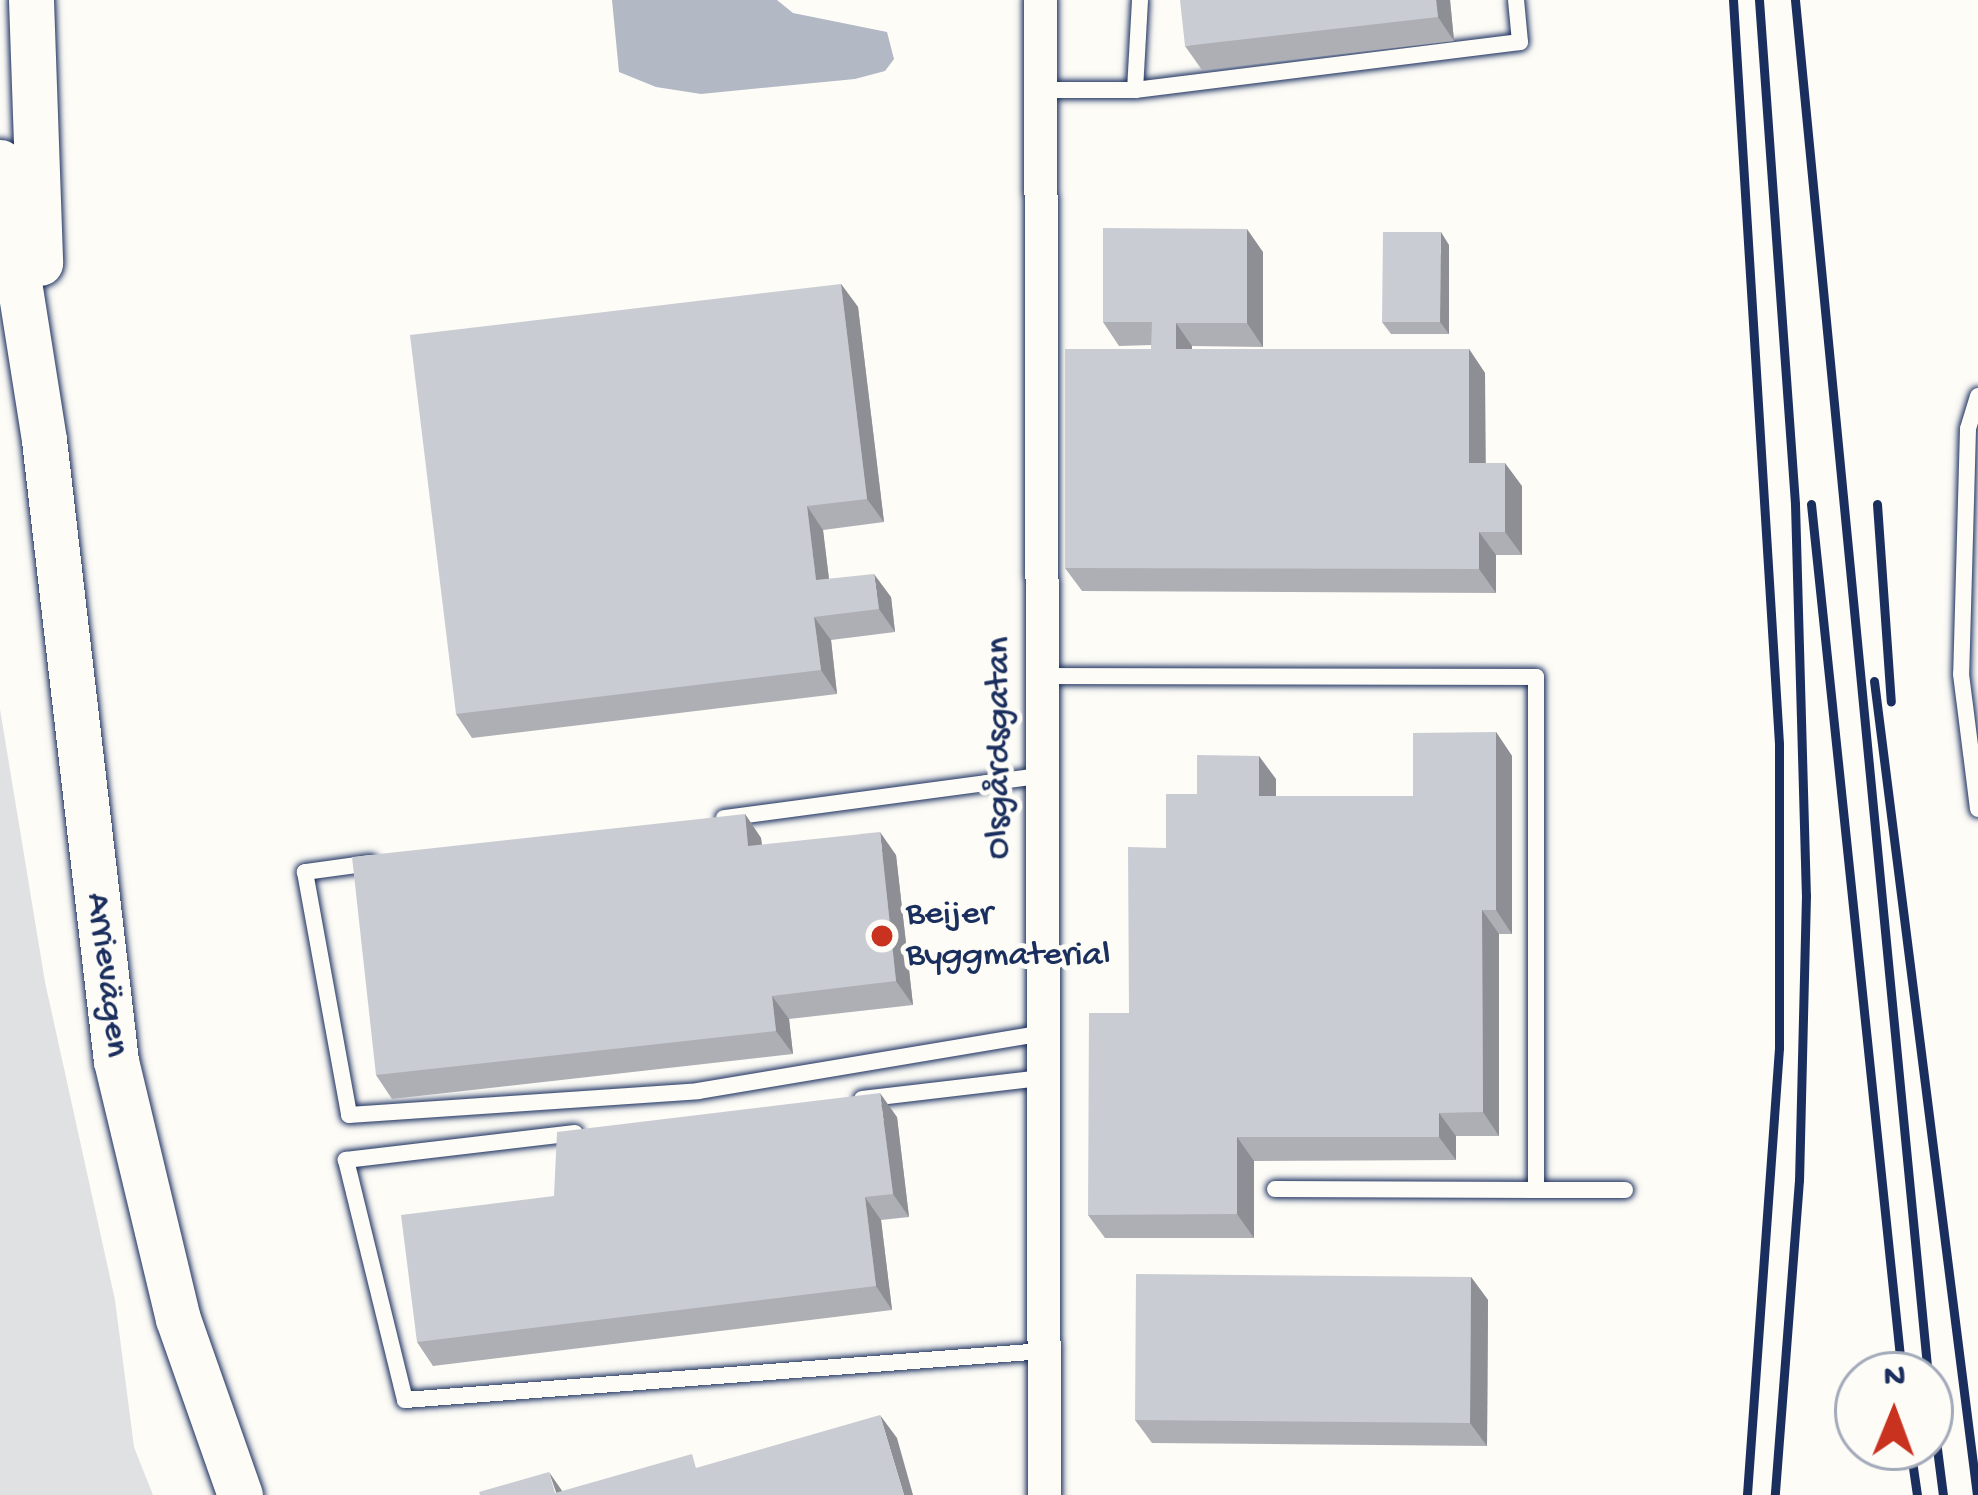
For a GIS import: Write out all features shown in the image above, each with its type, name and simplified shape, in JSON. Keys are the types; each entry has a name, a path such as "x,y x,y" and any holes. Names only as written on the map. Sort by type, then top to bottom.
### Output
{"main road":[{"name":"Arrievägen","path":"31,0 44,440"},
{"name":"Arrievägen","path":"0,162 44,440 116,1061 178,1319 240,1495"}],"street":[{"name":"Olsgårdsgatan","path":"1040,0 1044,1495"}],"lane":[{"path":"1135,90 1140,0"},
{"path":"1040,90 1135,90 1520,42 1516,0"},
{"path":"1978,396 1968,428 1961,674 1978,808"},
{"path":"1039,676 1537,677 1536,1190"},
{"path":"700,821 1039,776"},
{"path":"398,860 305,872 349,1114 698,1091 1040,1034"},
{"path":"830,1103 1040,1078"},
{"path":"600,1130 346,1160 405,1400 1043,1351"},
{"path":"1275,1189 1624,1190"}],"shaded area":[{"path":"612,0 777,0 793,13 887,32 894,59 885,71 855,79 701,94 656,87 619,72"},
{"path":"0,709 45,982 115,1300 134,1447 153,1495 0,1495"}],"building":[{"path":"1180,0 1436,0 1438,17 1185,46"},
{"path":"1103,228 1247,229 1247,323 1176,323 1176,349 1469,349 1469,463 1505,463 1505,532 1479,532 1479,569 1065,568 1065,349 1151,349 1152,322 1103,322"},
{"path":"1383,232 1441,232 1440,322 1382,322"},
{"path":"841,284 867,499 807,506 816,580 874,574 879,609 814,617 821,670 456,714 410,335"},
{"path":"1496,732 1496,910 1482,910 1483,1112 1439,1113 1439,1137 1237,1137 1237,1214 1088,1215 1089,1013 1129,1013 1128,847 1166,848 1166,794 1197,794 1197,755 1259,756 1259,796 1413,796 1413,733"},
{"path":"745,814 748,846 880,832 896,981 772,996 776,1031 376,1075 352,857"},
{"path":"880,1093 893,1194 865,1197 876,1286 417,1342 401,1215 554,1196 557,1132"},
{"path":"1136,1274 1471,1277 1470,1423 1135,1420"},
{"path":"880,1415 904,1495 480,1495 479,1492 549,1472 555,1493 692,1454 696,1468"}],"railway":[{"path":"1733,0 1779,744 1779,1048 1747,1495"},
{"path":"1759,0 1795,504 1806,895 1799,1180 1775,1495"},
{"path":"1795,0 1926,1351"},
{"path":"1811,504 1899,1351"},
{"path":"1877,504 1891,702"},
{"path":"1874,681 1977,1495"},
{"path":"1914,1471 1917,1495"},
{"path":"1940,1471 1943,1495"}],"place":[{"name":"Beijer Byggmaterial","path":"882,936"}]}
